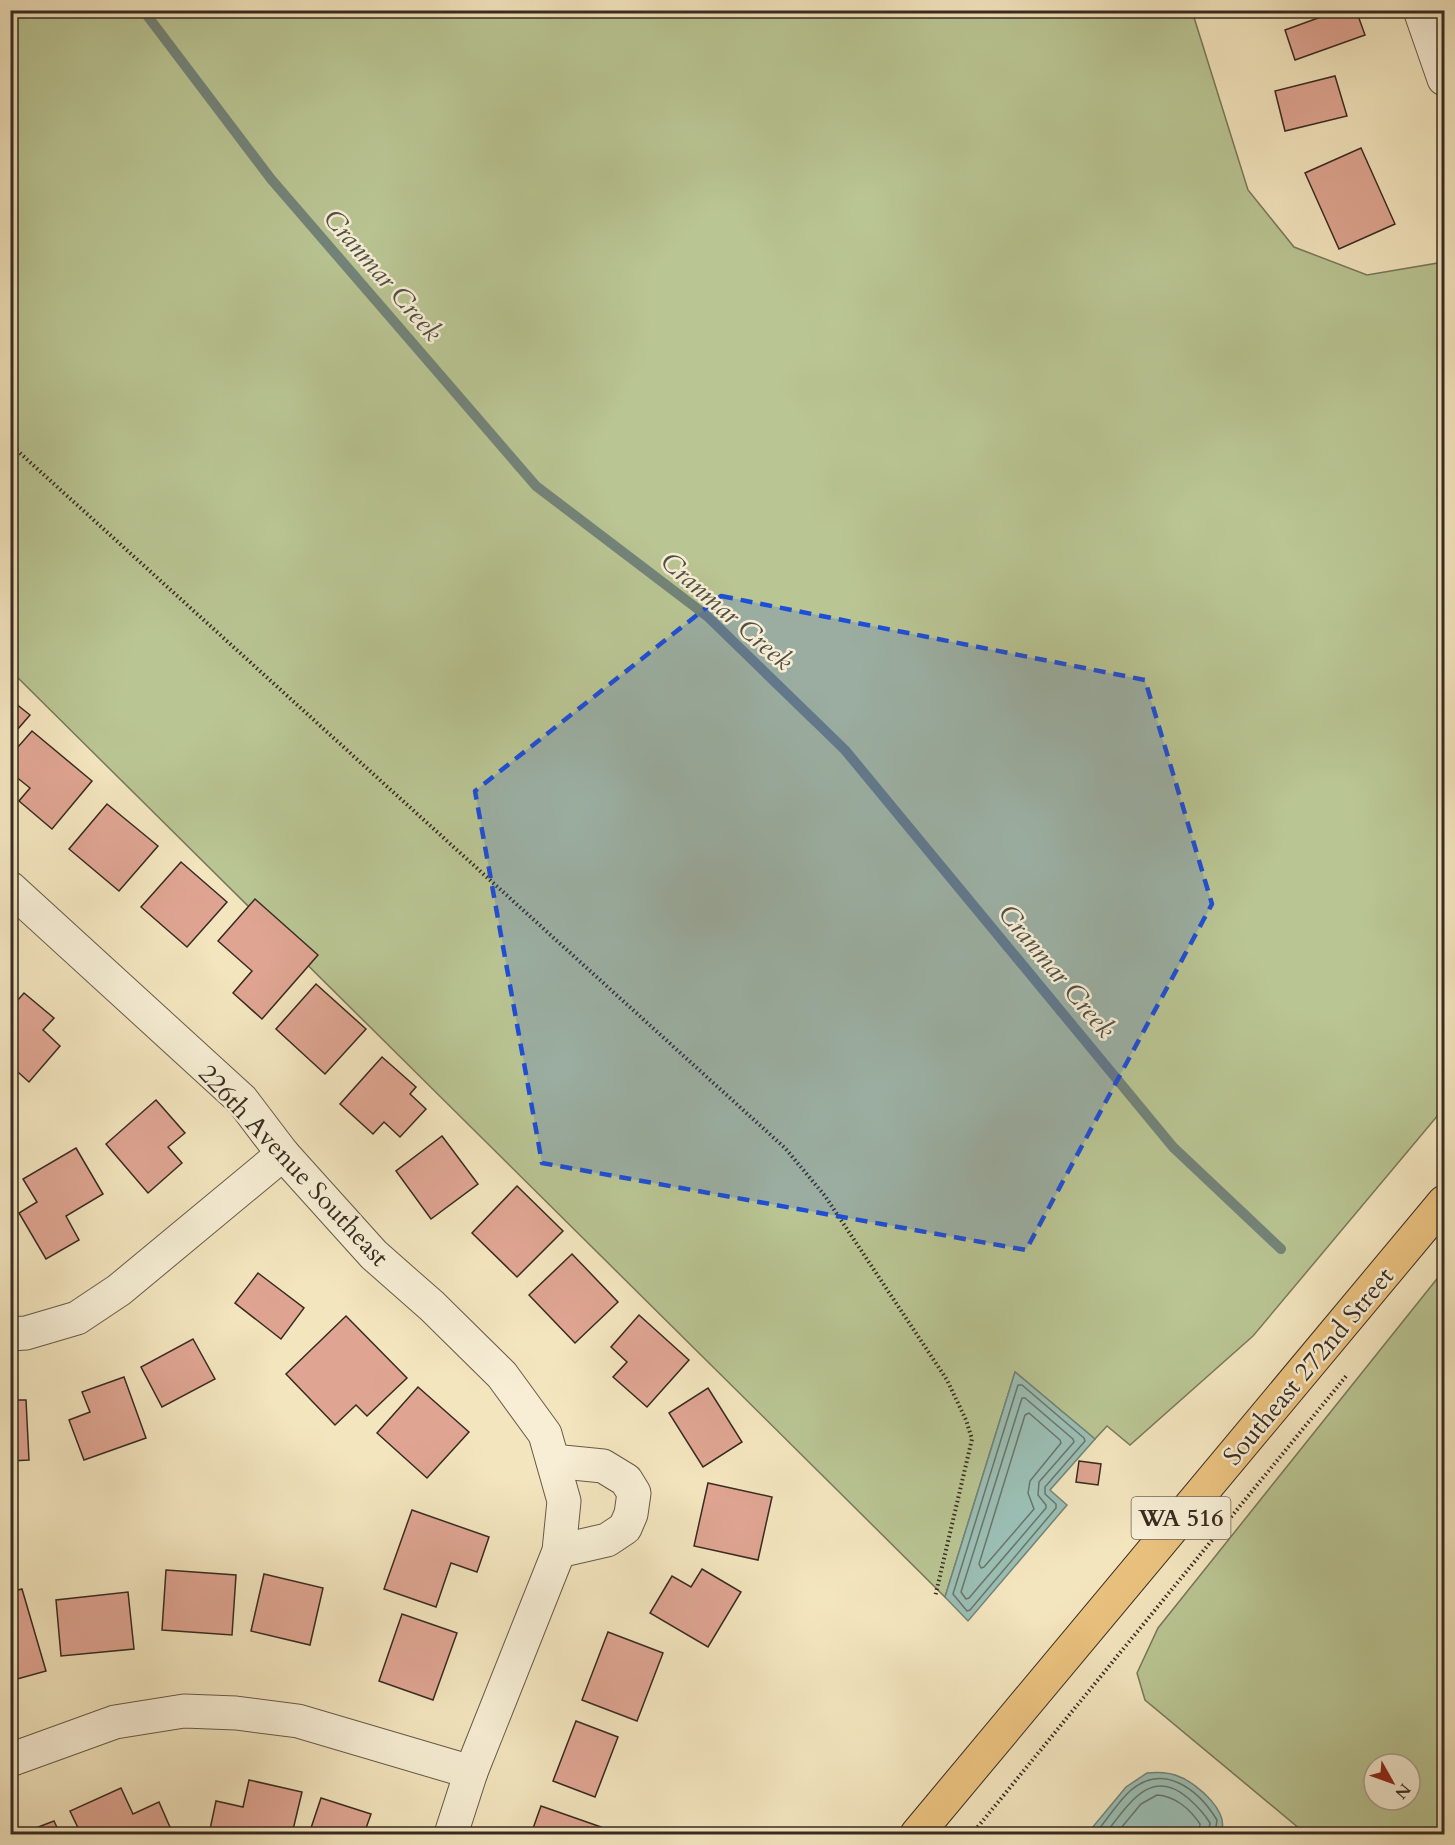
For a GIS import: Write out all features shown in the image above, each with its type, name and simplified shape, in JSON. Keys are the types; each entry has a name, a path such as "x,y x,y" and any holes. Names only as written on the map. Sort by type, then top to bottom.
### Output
{"main road":[{"name":"Southeast 272nd Street","path":"917,1834 1444,1202"}],"street":[{"path":"1419,10 1444,79"},
{"name":"226th Avenue Southeast","path":"10,888 242,1100 283,1154 374,1255 432,1306 502,1375 544,1434 553,1461 564,1501 559,1551"},
{"path":"10,1334 26,1333 77,1318 119,1290 283,1154"},
{"path":"451,1834 471,1772 559,1551 607,1540 625,1528 631,1515 634,1493 626,1480 603,1466 553,1461"},
{"path":"10,1760 115,1722 184,1711 236,1713 298,1721 471,1772"}],"path":[{"path":"10,444 785,1148 825,1197 947,1380 972,1438 935,1597"},
{"path":"972,1834 1354,1366"}],"highlighted area":[{"path":"721,596 1145,680 1212,904 1026,1250 542,1163 475,791"}],"green space":[{"path":"10,11 1192,11 1248,190 1294,247 1367,275 1444,262 1444,1108 1253,1336 1130,1445 1107,1426 1095,1439 1015,1372 945,1597 11,671"},
{"path":"1444,1270 1444,1834 1306,1834 1145,1700 1137,1673 1158,1628"}],"water":[{"path":"1015,1372 1095,1439 1050,1490 1067,1505 968,1621 945,1597"},
{"path":"1147,1773 1176,1775 1196,1786 1217,1809 1222,1826 1220,1834 1087,1834 1126,1787"}],"building":[{"path":"1340,10 1356,10 1365,35 1295,60 1285,30"},
{"path":"1335,76 1347,116 1285,131 1275,91"},
{"path":"1361,148 1395,224 1339,249 1305,173"},
{"path":"10,699 30,715 10,738"},
{"path":"32,731 92,781 52,829 19,801 30,788 10,772 10,756"},
{"path":"107,804 158,846 119,891 69,849"},
{"path":"181,862 227,902 187,947 141,907"},
{"path":"255,899 318,955 262,1019 233,993 252,971 218,941"},
{"path":"316,984 366,1029 325,1074 276,1029"},
{"path":"24,993 54,1018 43,1030 60,1046 29,1082 10,1065 10,1009"},
{"path":"382,1057 416,1087 410,1094 426,1109 400,1137 384,1122 373,1134 340,1104"},
{"path":"156,1100 185,1133 168,1147 182,1163 148,1193 106,1144"},
{"path":"442,1136 478,1184 431,1219 396,1171"},
{"path":"76,1148 103,1194 66,1216 79,1240 46,1259 19,1213 37,1202 23,1179"},
{"path":"517,1186 563,1231 517,1277 472,1233"},
{"path":"572,1254 618,1302 575,1343 529,1295"},
{"path":"258,1273 304,1308 281,1339 235,1303"},
{"path":"639,1315 689,1360 647,1407 613,1377 627,1362 611,1347"},
{"path":"346,1316 407,1378 367,1416 356,1405 335,1425 286,1374"},
{"path":"193,1339 215,1379 162,1407 141,1367"},
{"path":"124,1377 146,1438 84,1460 69,1420 90,1412 82,1392"},
{"path":"418,1387 469,1432 427,1478 377,1433"},
{"path":"708,1388 742,1442 703,1467 669,1413"},
{"path":"10,1400 26,1400 29,1460 10,1461"},
{"path":"1079,1461 1101,1464 1098,1485 1076,1482"},
{"path":"708,1483 772,1497 758,1560 694,1546"},
{"path":"412,1510 489,1537 477,1572 451,1563 436,1607 384,1589"},
{"path":"702,1569 741,1592 708,1647 650,1613 672,1576 691,1587"},
{"path":"166,1570 236,1575 232,1635 162,1630"},
{"path":"264,1574 323,1588 310,1645 251,1631"},
{"path":"22,1589 46,1671 10,1681 10,1592"},
{"path":"128,1592 134,1649 61,1656 56,1600"},
{"path":"402,1614 457,1633 433,1700 379,1681"},
{"path":"608,1632 663,1653 637,1721 582,1700"},
{"path":"576,1721 618,1737 595,1797 553,1781"},
{"path":"249,1780 302,1792 292,1834 209,1834 216,1801 243,1807"},
{"path":"121,1788 133,1814 159,1802 173,1834 81,1834 70,1811"},
{"path":"321,1798 371,1814 364,1834 309,1834"},
{"path":"541,1806 601,1827 598,1834 531,1834"},
{"path":"54,1821 60,1834 20,1834"}],"waterway":[{"name":"Cranmar Creek","path":"143,10 271,179 536,486 707,616 845,750 1173,1147 1281,1249"}]}
